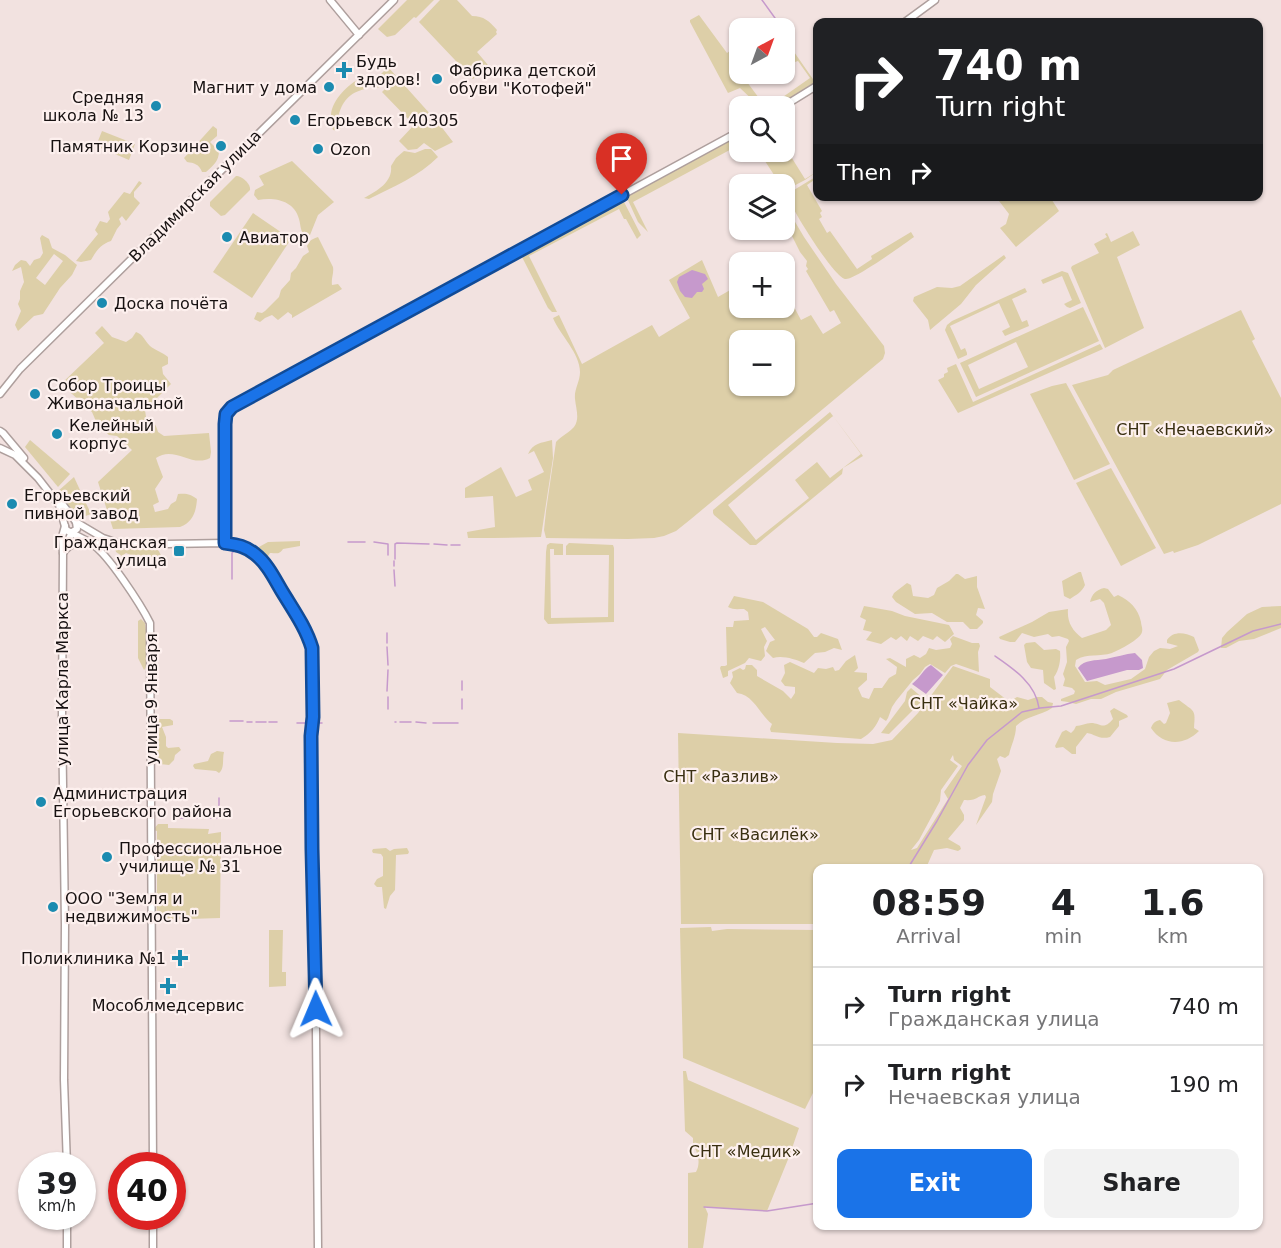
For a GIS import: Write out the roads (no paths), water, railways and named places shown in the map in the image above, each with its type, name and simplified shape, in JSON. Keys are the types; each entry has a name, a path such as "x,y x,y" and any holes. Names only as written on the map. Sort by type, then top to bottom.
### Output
{"street":[{"path":"330,0 359,35"},
{"name":"Владимирская улица","path":"0,394 20,369 394,0"},
{"path":"910,18 935,0"},
{"path":"795,99 813,88"},
{"path":"225,543 225,424 226,414 232,407 729,137"},
{"path":"2,432 4,444 0,448 20,459 39,478 59,506 67,531 89,542"},
{"path":"2,432 54,493 77,525 63,553"},
{"path":"65,525 69,520 75,522 121,544"},
{"name":"улица Карла Маркса","path":"65,525 62,537 62,716 67,1152"},
{"path":"63,553 74,543 89,542 108,545 239,544 253,552 268,568 305,631 312,648 312,849 318,1248"},
{"name":"улица 9 Января","path":"89,542 110,562 150,623 153,1152"},
{"path":"67,1230 67,1248"},
{"path":"153,1230 153,1248"}],"waterway":[{"path":"762,0 775,18"},
{"path":"348,542 365,542"},
{"path":"374,542 388,544 388,555"},
{"path":"395,559 395,544 397,543 429,544"},
{"path":"434,544 447,545"},
{"path":"451,545 460,545"},
{"path":"232,579 232,553 234,551 245,554 262,568"},
{"path":"394,561 394,566"},
{"path":"394,570 395,586"},
{"path":"264,573 267,577"},
{"path":"272,585 278,595"},
{"path":"291,615 303,638"},
{"path":"910,864 968,765 987,740 1022,712 1061,706 1174,669 1253,631 1281,624"},
{"path":"387,633 387,643"},
{"path":"305,646 306,650"},
{"path":"387,647 388,665"},
{"path":"995,656 1029,684 1039,708"},
{"path":"387,691 388,670"},
{"path":"462,681 462,690"},
{"path":"388,697 388,709"},
{"path":"462,699 462,709"},
{"path":"230,721 243,721"},
{"path":"247,722 252,722"},
{"path":"256,722 266,722"},
{"path":"269,722 277,722"},
{"path":"400,722 411,722"},
{"path":"416,722 426,723"},
{"path":"297,723 306,723"},
{"path":"316,723 322,723"},
{"path":"433,723 458,723"},
{"path":"208,818 217,818 219,815 219,798"},
{"path":"177,818 198,818"},
{"path":"704,1207 767,1211 813,1204"}],"place":[{"name":"Будь здоров!","path":"344,70"},
{"name":"Фабрика детской обуви \"Котофей\"","path":"437,79"},
{"name":"Магнит у дома","path":"329,87"},
{"name":"Средняя школа № 13","path":"156,106"},
{"name":"Егорьевск 140305","path":"295,120"},
{"name":"Памятник Корзине","path":"221,146"},
{"name":"Ozon","path":"318,149"},
{"name":"Авиатор","path":"227,237"},
{"name":"Доска почёта","path":"102,303"},
{"name":"Собор Троицы Живоначальной","path":"35,394"},
{"name":"Келейный корпус","path":"57,434"},
{"name":"Егорьевский пивной завод","path":"12,504"},
{"name":"Гражданская улица","path":"179,551"},
{"name":"Администрация Егорьевского района","path":"41,802"},
{"name":"Профессиональное училище № 31","path":"107,857"},
{"name":"ООО \"Земля и недвижимость\"","path":"53,907"},
{"name":"Поликлиника №1","path":"180,958"},
{"name":"Мособлмедсервис","path":"168,986"}],"park label":[{"name":"СНТ «Нечаевский»","path":"1195,429"},
{"name":"СНТ «Чайка»","path":"964,703"},
{"name":"СНТ «Разлив»","path":"721,776"},
{"name":"СНТ «Василёк»","path":"755,834"},
{"name":"СНТ «Медик»","path":"745,1151"}]}
